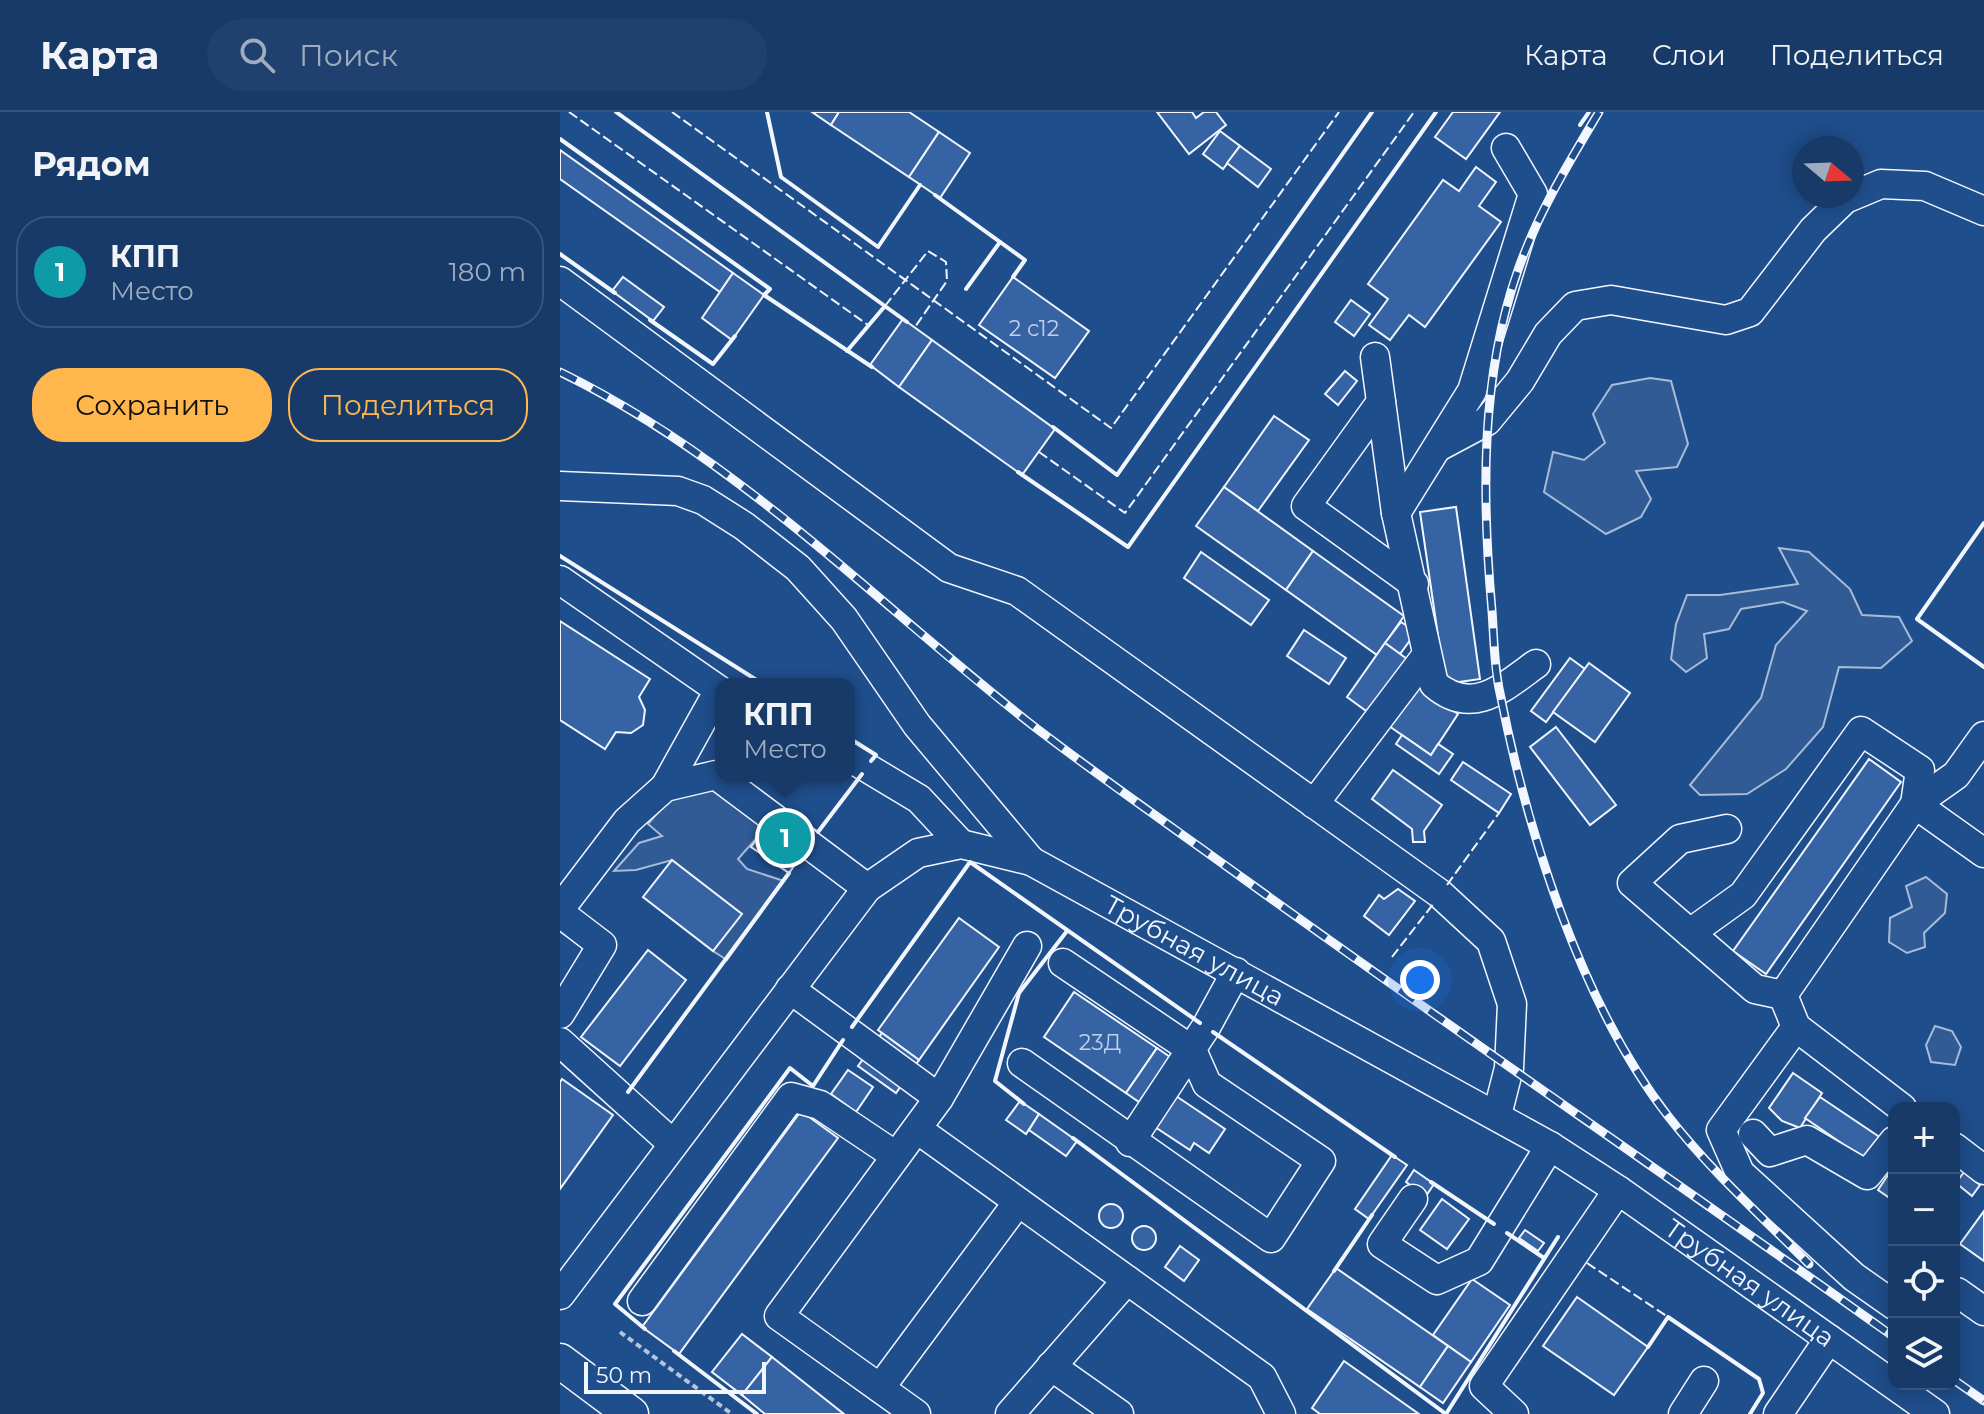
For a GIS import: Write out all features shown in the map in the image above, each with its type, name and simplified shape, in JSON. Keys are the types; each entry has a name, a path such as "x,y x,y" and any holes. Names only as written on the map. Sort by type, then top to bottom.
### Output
{"main road":[{"path":"560,1361 631,1414"}],"street":[{"path":"1396,513 1472,391 1533,194 1506,148"},
{"path":"1440,446 1487,421 1520,381 1548,334 1575,306 1611,300 1726,320 1750,312 1824,220 1845,199 1881,184 1925,186 1984,211"},
{"path":"560,281 949,568 1017,591 1439,893 1491,941 1512,1004 1509,1068 1497,1115"},
{"path":"1375,357 1396,513 1434,684 1448,697 1470,700 1499,691 1536,664"},
{"path":"1381,402 1306,506 1414,584"},
{"path":"560,486 678,491 703,500 744,526 798,568 844,619 917,725 1031,861"},
{"path":"560,580 715,687"},
{"path":"1314,804 1426,656"},
{"path":"560,1014 602,945 560,911 627,821 665,787 715,697"},
{"path":"1690,933 1743,895 1861,731 1920,770 1915,804"},
{"path":"1783,995 1915,804 1956,775 1984,736"},
{"path":"855,761 919,799 961,844"},
{"path":"665,787 715,775"},
{"path":"725,782 867,888"},
{"path":"1915,804 1984,853"},
{"path":"1727,829 1680,839 1632,883 1755,989 1783,995"},
{"name":"Трубная улица","path":"560,1295 867,888 918,853 961,844 1031,861 1550,1146 1618,1190 1935,1414"},
{"path":"916,1414 779,1316 939,1098 1027,946"},
{"path":"1022,1063 1130,1142 1271,1238 1321,1161 1207,1084 1192,1050 1063,963"},
{"path":"1130,1142 1192,1050 1236,972"},
{"path":"790,989 939,1098"},
{"path":"1783,995 1796,1027 1894,1102"},
{"path":"1796,1027 1721,1130 1740,1173 1854,1277 1888,1301"},
{"path":"560,1042 673,1144"},
{"path":"642,1301 791,1097 820,1105 896,1156"},
{"path":"917,1129 1262,1377 1281,1414"},
{"path":"1753,1134 1770,1152 1807,1140 1867,1175 1888,1149"},
{"path":"1413,1199 1382,1244 1437,1280 1479,1261 1550,1146"},
{"path":"1514,1414 1484,1386 1618,1190"},
{"path":"880,1388 1018,1202"},
{"path":"1010,1414 1127,1280"},
{"path":"1960,1291 1984,1311"},
{"path":"1778,1414 1829,1339"},
{"path":"1051,1366 1119,1414"},
{"path":"1683,1414 1704,1381"}],"path":[{"path":"620,1332 732,1414"}],"shaded area":[{"path":"1650,378 1671,381 1688,444 1677,467 1636,471 1651,499 1641,517 1606,534 1544,492 1553,452 1584,460 1605,443 1593,414 1612,385"},
{"path":"1779,548 1809,552 1850,589 1862,615 1899,617 1912,641 1881,668 1839,667 1823,727 1786,769 1747,794 1700,795 1690,785 1761,698 1776,645 1807,611 1783,602 1741,609 1729,629 1704,634 1707,658 1686,672 1671,659 1676,624 1687,595 1720,595 1798,584"},
{"path":"716,787 759,818 761,833 738,859 747,869 784,881 727,960 713,951 741,914 672,860 636,870 614,871 639,843 662,836 648,824 677,790"},
{"path":"1926,877 1947,894 1945,913 1924,933 1925,947 1907,953 1889,942 1890,918 1912,907 1906,886"},
{"path":"1935,1026 1952,1031 1961,1047 1955,1065 1931,1062 1926,1045"}],"building":[{"path":"812,112 839,112 831,125"},
{"path":"839,112 909,112 939,132 909,177 831,125"},
{"path":"1157,112 1192,112 1196,118 1204,112 1216,112 1226,125 1189,154"},
{"path":"1453,112 1500,112 1466,159 1435,137"},
{"path":"1220,131 1240,146 1223,169 1203,154"},
{"path":"939,132 970,153 940,198 909,177"},
{"path":"1240,146 1271,169 1258,187 1227,163"},
{"path":"560,150 733,273 720,292 560,179"},
{"path":"1476,167 1496,182 1479,206 1501,222 1425,327 1409,315 1390,340 1369,325 1388,299 1368,284 1443,180 1459,191"},
{"path":"733,273 764,295 732,340 702,318"},
{"path":"623,277 664,307 653,321 612,291"},
{"path":"1013,277 1089,331 1055,378 979,325"},
{"path":"1351,300 1370,314 1354,336 1335,322"},
{"path":"903,319 932,340 899,387 870,365"},
{"path":"932,340 1055,429 1022,475 899,387"},
{"path":"1345,371 1357,381 1338,405 1325,394"},
{"path":"1274,416 1309,440 1258,511 1224,487"},
{"path":"1224,487 1313,551 1286,590 1196,526"},
{"path":"1456,507 1480,679 1445,684 1420,512"},
{"path":"1313,551 1404,616 1377,655 1286,590"},
{"path":"1201,552 1269,600 1251,625 1184,578"},
{"path":"560,621 650,679 639,697 645,710 643,725 631,733 616,732 605,749 560,720"},
{"path":"1401,622 1416,632 1400,654 1385,643"},
{"path":"1304,630 1346,658 1329,684 1287,656"},
{"path":"1385,643 1407,659 1369,713 1347,697"},
{"path":"1570,658 1585,669 1546,722 1531,711"},
{"path":"1589,663 1630,693 1595,742 1553,712"},
{"path":"1416,685 1458,714 1431,755 1389,726"},
{"path":"1556,727 1616,805 1590,825 1530,747"},
{"path":"1402,735 1431,755 1438,744 1453,754 1439,774 1396,744"},
{"path":"1869,759 1901,782 1766,974 1733,951"},
{"path":"1463,762 1511,794 1499,813 1451,780"},
{"path":"1393,770 1442,805 1424,831 1425,842 1413,842 1412,829 1372,799"},
{"path":"780,805 818,832 789,873 751,847"},
{"path":"672,860 742,914 713,951 643,897"},
{"path":"1398,889 1415,901 1389,935 1364,916 1379,895 1384,899"},
{"path":"959,918 999,947 919,1060 878,1030"},
{"path":"648,950 686,980 620,1066 581,1037"},
{"path":"1074,992 1157,1048 1126,1093 1044,1037"},
{"path":"882,1033 919,1060 896,1093 858,1066"},
{"path":"1157,1048 1170,1057 1139,1102 1126,1093"},
{"path":"848,1070 873,1087 856,1112 831,1094"},
{"path":"1793,1073 1822,1093 1800,1128 1782,1121 1769,1108"},
{"path":"562,1079 613,1115 560,1189 560,1082"},
{"path":"1176,1096 1225,1129 1209,1153 1194,1143 1190,1150 1155,1127"},
{"path":"1820,1097 1881,1138 1866,1160 1805,1118"},
{"path":"1020,1101 1039,1114 1026,1134 1006,1120"},
{"path":"801,1111 838,1138 679,1354 642,1327"},
{"path":"1039,1114 1077,1141 1066,1156 1029,1130"},
{"path":"1392,1155 1407,1165 1369,1219 1355,1209"},
{"path":"1414,1170 1434,1184 1426,1196 1406,1182"},
{"path":"1964,1172 1980,1185 1972,1196 1960,1186"},
{"path":"1888,1175 1888,1197 1878,1190"},
{"path":"1442,1199 1469,1219 1447,1249 1420,1230"},
{"path":"1111,1204 1119,1208 1123,1216 1119,1224 1111,1228 1103,1224 1099,1216 1103,1208"},
{"path":"1984,1211 1984,1261 1960,1244"},
{"path":"1144,1226 1152,1230 1156,1238 1152,1246 1144,1250 1136,1246 1132,1238 1136,1230"},
{"path":"1525,1230 1544,1243 1538,1251 1519,1238"},
{"path":"1180,1246 1199,1260 1184,1281 1165,1267"},
{"path":"1336,1268 1448,1346 1420,1387 1307,1309"},
{"path":"1472,1279 1510,1305 1471,1362 1433,1335"},
{"path":"1577,1297 1648,1347 1614,1395 1543,1346"},
{"path":"742,1334 772,1357 742,1395 712,1372"},
{"path":"1448,1346 1471,1362 1443,1403 1420,1387"},
{"path":"772,1357 844,1414 765,1414 742,1395"},
{"path":"1344,1361 1419,1414 1320,1414 1312,1408"}],"railway":[{"path":"1599,112 1554,189 1526,249 1496,353 1487,439 1486,525 1498,683 1525,802 1542,858 1584,969 1609,1022 1637,1071 1684,1136 1809,1264"},
{"path":"560,372 626,408 749,491 978,681 1087,766 1888,1333"},
{"path":"1960,1384 1984,1401"}],"fence":[{"path":"569,112 868,325"},
{"path":"672,112 1111,428 1339,112"},
{"path":"1039,452 1125,513 1414,112"},
{"path":"885,306 928,251 946,262 947,281 915,327"},
{"path":"1447,885 1499,813"},
{"path":"1392,957 1434,903"},
{"path":"1587,1263 1668,1317"}],"wall":[{"path":"616,112 907,322"},
{"path":"767,112 781,177 878,247 920,185"},
{"path":"1053,427 1117,475 1372,112"},
{"path":"1018,472 1128,547 1436,112"},
{"path":"1580,125 1589,112"},
{"path":"560,139 770,289 764,295 872,367"},
{"path":"935,195 1025,260 1013,277"},
{"path":"966,289 1000,242"},
{"path":"560,254 615,293"},
{"path":"847,351 885,306"},
{"path":"650,320 713,364 735,336"},
{"path":"1984,523 1917,619 1984,667"},
{"path":"560,556 753,678"},
{"path":"855,742 876,755 871,761"},
{"path":"818,832 862,774"},
{"path":"852,1027 970,862 1200,1023"},
{"path":"628,1092 789,873"},
{"path":"1024,1104 995,1081 1019,993 1067,931"},
{"path":"1213,1032 1395,1157"},
{"path":"645,1329 615,1304 790,1068 813,1086 843,1040"},
{"path":"1073,1138 1446,1414"},
{"path":"1431,1182 1494,1224"},
{"path":"1334,1271 1372,1215"},
{"path":"1507,1233 1544,1258"},
{"path":"1446,1414 1558,1237"},
{"path":"1648,1347 1668,1317 1759,1379 1763,1393 1750,1414"},
{"path":"674,1351 757,1414"}],"place":[{"name":"КПП","path":"785,838"}]}
